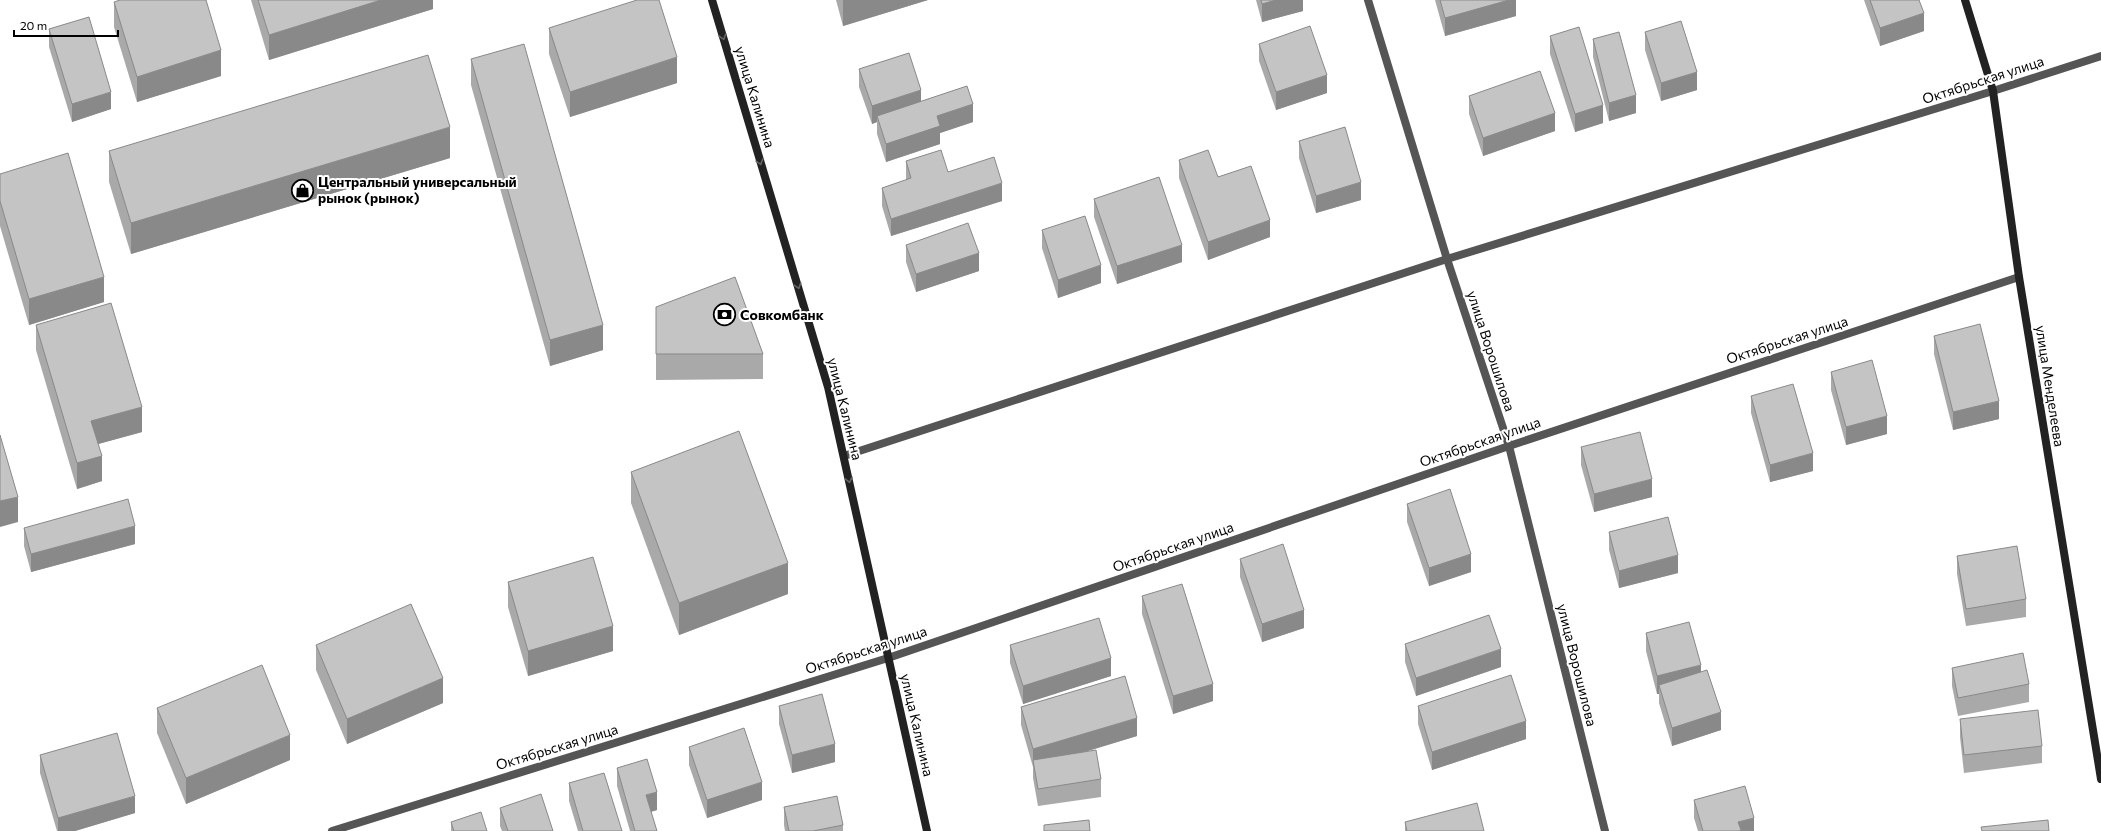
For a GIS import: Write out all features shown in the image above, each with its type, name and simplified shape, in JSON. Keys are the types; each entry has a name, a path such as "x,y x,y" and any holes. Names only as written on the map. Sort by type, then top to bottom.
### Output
{"street":[{"name":"улица Калинина","path":"712,0 828,387 927,831"},
{"name":"улица Ворошилова","path":"1368,0 1446,259 1509,446 1605,831"},
{"name":"улица Менделеева","path":"1964,0 1993,91 2019,277 2101,779"},
{"name":"Октябрьская улица","path":"844,456 1446,259 1993,91 2101,56"},
{"name":"Октябрьская улица","path":"332,831 888,658 1509,446 2019,277"}],"building":[{"path":"120,0 206,0 221,50 137,77 114,2"},
{"path":"258,0 381,0 269,35"},
{"path":"637,0 659,0 677,57 570,92 549,28"},
{"path":"1261,0 1276,0 1262,4"},
{"path":"1440,0 1509,0 1445,18"},
{"path":"1870,0 1919,0 1924,13 1880,28"},
{"path":"89,17 111,92 72,104 49,29"},
{"path":"1681,21 1697,72 1661,83 1645,32"},
{"path":"1310,26 1327,75 1276,92 1259,44"},
{"path":"1579,27 1603,105 1575,114 1550,36"},
{"path":"1619,32 1636,95 1609,103 1593,39"},
{"path":"524,44 603,325 550,340 471,59"},
{"path":"909,53 921,90 872,106 859,69"},
{"path":"428,55 450,127 131,223 109,151"},
{"path":"1540,71 1555,113 1483,138 1469,96"},
{"path":"967,86 973,104 937,116 940,126 886,144 877,116"},
{"path":"1345,127 1361,182 1316,196 1299,141"},
{"path":"941,150 948,172 994,157 1002,183 891,219 882,188 911,178 906,161"},
{"path":"1208,150 1218,177 1251,166 1270,220 1208,242 1179,160"},
{"path":"68,153 104,277 29,299 0,201 0,174"},
{"path":"1159,177 1182,245 1117,266 1094,199"},
{"path":"1085,216 1101,265 1058,280 1042,230"},
{"path":"968,223 979,253 916,274 906,245"},
{"path":"735,277 763,354 656,354 656,307"},
{"path":"111,303 142,407 91,421 102,456 77,463 36,325"},
{"path":"1980,324 1999,401 1953,412 1934,336"},
{"path":"1872,360 1887,416 1846,427 1831,372"},
{"path":"1793,384 1813,453 1770,465 1751,396"},
{"path":"739,431 788,563 679,603 631,472"},
{"path":"1640,432 1652,479 1594,494 1581,447"},
{"path":"0,435 18,497 0,501"},
{"path":"1450,489 1471,554 1429,568 1407,504"},
{"path":"128,499 135,526 31,554 24,528"},
{"path":"1668,517 1678,555 1619,571 1609,532"},
{"path":"1283,544 1304,610 1262,624 1240,559"},
{"path":"2017,546 2026,599 1966,609 1957,556"},
{"path":"593,557 613,626 528,651 508,582"},
{"path":"1182,584 1213,684 1173,696 1142,596"},
{"path":"411,604 443,678 347,719 316,645"},
{"path":"1489,615 1501,649 1416,678 1405,644"},
{"path":"1099,618 1111,658 1023,686 1010,645"},
{"path":"1689,622 1701,665 1657,676 1646,633"},
{"path":"2023,653 2029,684 1958,698 1952,668"},
{"path":"262,665 290,735 186,778 157,708"},
{"path":"1707,670 1721,712 1672,728 1659,685"},
{"path":"1511,675 1526,721 1432,752 1418,706"},
{"path":"1125,676 1137,718 1033,749 1021,707"},
{"path":"822,694 835,744 792,755 779,706"},
{"path":"2038,710 2042,746 1964,755 1960,719"},
{"path":"744,728 762,782 707,800 689,747"},
{"path":"117,733 135,796 58,818 40,755"},
{"path":"1096,750 1101,779 1038,789 1033,760"},
{"path":"647,759 657,792 646,795 657,831 635,831 617,768"},
{"path":"604,773 622,831 583,831 569,783"},
{"path":"1745,786 1754,818 1738,822 1741,830 1739,831 1703,831 1694,800"},
{"path":"541,794 553,831 508,831 500,808"},
{"path":"837,796 843,825 813,831 789,831 784,807"},
{"path":"1477,803 1484,831 1407,831 1405,822"},
{"path":"481,812 487,831 454,831 451,822"},
{"path":"1089,820 1090,831 1044,831 1044,825"},
{"path":"2048,820 2049,831 1982,831 1981,827"}],"place":[{"name":"Центральный универсальный рынок (рынок)","path":"303,190"},
{"name":"Совкомбанк","path":"724,315"}]}
